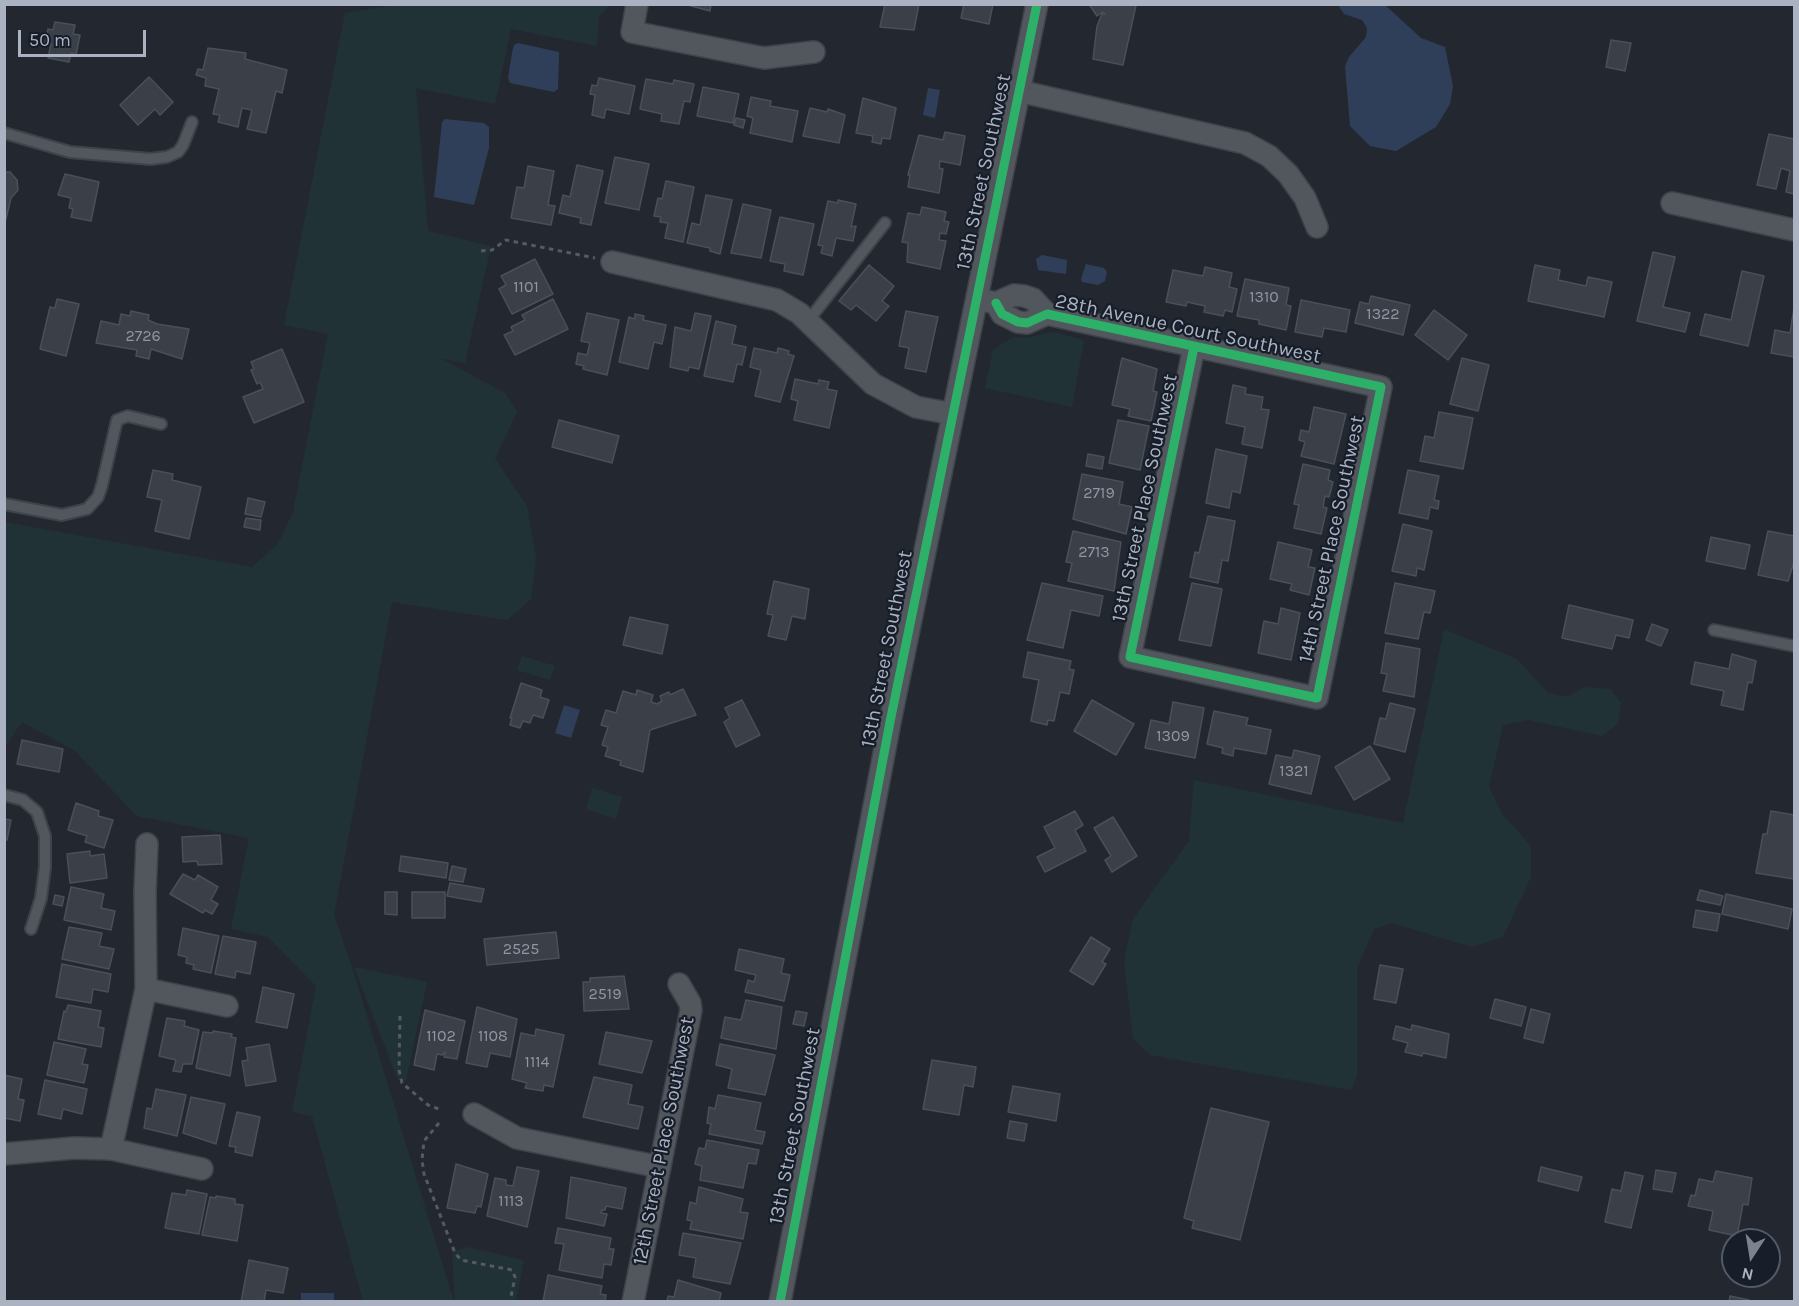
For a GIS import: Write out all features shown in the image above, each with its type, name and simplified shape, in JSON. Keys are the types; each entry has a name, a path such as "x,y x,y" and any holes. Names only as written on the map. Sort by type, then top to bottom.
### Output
{"street":[{"path":"637,4 632,32 764,58 814,51"},
{"name":"13th Street Southwest","path":"780,1302 887,733 953,414 986,301 1019,91 1037,4"},
{"path":"1019,91 1245,142 1269,156 1288,174 1305,198 1317,227"},
{"path":"1672,203 1794,230"},
{"path":"612,262 754,292 777,300 808,321 873,384 916,407 953,414"},
{"name":"28th Avenue Court Southwest","path":"986,301 1002,314 1018,322 1037,320 1047,314 1381,387"},
{"name":"13th Street Place Southwest","path":"1194,347 1130,657 1317,698"},
{"name":"14th Street Place Southwest","path":"1317,698 1381,387"},
{"path":"111,1149 146,989 147,844"},
{"name":"12th Street Place Southwest","path":"633,1302 691,1010 690,1003 679,984"},
{"path":"146,989 227,1006"},
{"path":"474,1114 518,1138 660,1167"},
{"path":"4,1154 74,1148 111,1149 202,1169"}],"lane":[{"path":"4,133 70,152 150,159 167,157 178,152 183,146 192,122"},
{"path":"808,321 885,223"},
{"path":"4,504 62,515 87,509 98,497 117,420 128,416 161,424"},
{"path":"1714,630 1794,646"},
{"path":"4,795 23,800 37,812 45,836 45,867 41,898 31,929"}],"path":[{"path":"481,251 492,250 506,240 612,262"},
{"path":"400,1016 399,1070 402,1083 428,1105 439,1109"},
{"path":"439,1123 424,1141 422,1160 424,1174 455,1253 461,1260 512,1270 515,1276 510,1302"}],"shaded area":[{"path":"401,4 610,5 599,17 597,46 511,29 495,104 416,88 428,231 491,246 465,363 440,358 505,393 517,412 495,459 527,506 536,558 531,599 507,620 392,602 334,915 454,1302 363,1301 312,1116 292,1112 316,986 268,937 231,929 249,838 137,816 74,750 22,722 4,748 5,522 252,567 278,544 293,512 328,334 284,325 345,13"},
{"path":"1053,332 1084,340 1072,407 985,388 993,350 1013,337 1027,338"},
{"path":"1444,629 1517,659 1548,693 1568,697 1584,687 1611,689 1621,703 1618,724 1602,736 1529,720 1503,725 1489,787 1502,814 1531,846 1531,877 1503,937 1472,947 1392,923 1374,929 1357,968 1357,1075 1351,1090 1150,1055 1133,1038 1124,961 1133,919 1189,841 1194,780 1403,823"},
{"path":"522,656 555,666 550,680 517,670"},
{"path":"592,788 622,797 616,819 586,809"},
{"path":"354,967 427,982 406,1081 398,1080"},
{"path":"467,1247 524,1260 516,1301 455,1301 452,1252"}],"water":[{"path":"1338,5 1385,5 1421,38 1445,47 1453,86 1450,104 1436,127 1396,151 1370,146 1350,126 1345,66 1349,57 1366,37 1367,28 1362,20 1344,14"},
{"path":"518,43 559,52 558,89 554,92 510,83 508,78 512,53 514,45"},
{"path":"928,88 940,90 935,118 923,115"},
{"path":"445,119 484,123 489,127 489,148 474,205 434,197 442,122"},
{"path":"1042,255 1067,260 1066,274 1038,270 1036,259"},
{"path":"1086,264 1104,268 1107,272 1105,281 1098,285 1082,282"},
{"path":"564,705 580,710 571,738 555,733"},
{"path":"301,1293 334,1293 334,1301 301,1301"}],"building":[{"path":"684,4 711,4 710,11"},
{"path":"885,4 919,4 914,30 880,27"},
{"path":"964,4 993,4 989,24 961,18"},
{"path":"1089,4 1136,5 1123,65 1093,59 1097,26 1102,14 1105,14 1103,12 1097,16"},
{"path":"55,22 75,25 73,34 80,35 76,55 71,53 69,62 48,58 51,44 45,43 48,29 53,30"},
{"path":"1611,40 1631,43 1625,71 1606,67"},
{"path":"208,48 246,53 245,59 287,70 282,93 276,91 266,133 247,129 252,110 242,108 238,127 218,122 220,115 213,114 219,89 205,86 206,78 196,75 198,69 203,70"},
{"path":"149,77 173,102 160,115 155,109 138,125 120,105"},
{"path":"599,78 635,86 629,114 606,109 604,118 592,115 595,95 590,94 592,85 597,86"},
{"path":"646,79 673,84 674,80 694,84 690,102 684,101 679,124 661,121 662,114 640,109"},
{"path":"703,87 739,94 733,123 697,116"},
{"path":"751,97 771,101 770,106 798,111 792,142 750,133 753,118 747,116"},
{"path":"863,98 896,108 890,139 882,138 881,144 872,142 873,136 856,133"},
{"path":"810,108 827,112 828,109 845,115 839,143 803,136"},
{"path":"736,118 745,120 743,128 734,125"},
{"path":"945,132 965,136 960,165 940,161 939,168 943,169 939,193 908,187 910,175 908,175 919,135 943,140"},
{"path":"1769,134 1794,139 1794,194 1786,192 1790,171 1781,168 1776,189 1757,185"},
{"path":"615,157 649,164 639,210 605,203"},
{"path":"577,165 603,171 591,225 580,223 581,218 559,213 563,195 570,197"},
{"path":"528,166 554,171 548,205 555,206 551,225 511,218 517,187 524,188"},
{"path":"4,172 10,172 17,180 18,190 11,198 4,227"},
{"path":"65,174 99,182 91,221 71,217 73,209 69,208 71,198 58,195"},
{"path":"666,181 694,187 683,242 665,238 668,223 660,222 661,217 654,216 658,198 662,199"},
{"path":"706,195 732,200 720,254 710,251 710,248 687,243 692,223 700,225"},
{"path":"838,200 856,204 851,227 856,226 853,241 836,238 832,256 821,253 823,246 818,245 828,201 838,203"},
{"path":"743,204 771,210 761,258 731,253"},
{"path":"922,207 946,212 944,221 949,222 946,234 940,233 939,240 946,241 940,269 907,262 908,243 902,242 908,213 920,215"},
{"path":"780,217 814,224 803,275 784,271 785,264 770,261"},
{"path":"1653,252 1675,257 1663,307 1690,313 1685,332 1637,321"},
{"path":"535,259 553,294 512,314 499,289 506,285 501,276"},
{"path":"869,265 894,286 882,301 889,306 876,321 856,305 851,310 839,301"},
{"path":"1535,265 1560,270 1558,280 1586,286 1588,277 1612,282 1604,317 1528,301"},
{"path":"1205,267 1232,273 1229,287 1237,289 1232,312 1225,310 1223,316 1204,312 1205,306 1187,302 1186,306 1166,302 1173,270 1203,276"},
{"path":"1742,271 1764,276 1748,346 1700,335 1705,314 1731,320"},
{"path":"1245,279 1289,288 1286,305 1291,306 1286,330 1259,324 1259,320 1237,316"},
{"path":"1371,296 1410,305 1403,335 1355,323 1360,302 1369,304"},
{"path":"57,299 79,304 66,356 40,349 50,307 55,308"},
{"path":"553,299 568,329 515,355 504,335 513,331 511,327 525,320 522,315"},
{"path":"1301,300 1350,310 1346,332 1324,328 1322,337 1295,332"},
{"path":"1794,308 1794,357 1771,353 1775,330 1790,333"},
{"path":"1434,310 1467,335 1448,360 1415,335"},
{"path":"131,311 149,315 148,320 157,324 189,329 182,359 151,349 149,359 136,356 137,350 96,343 101,321 119,325 121,314 130,316"},
{"path":"906,311 938,317 926,372 905,368 909,348 899,346"},
{"path":"587,313 619,320 607,375 583,369 584,366 576,364 578,353 587,355 590,343 581,341"},
{"path":"695,313 711,316 699,369 689,367 688,371 670,367 675,327 691,331"},
{"path":"635,314 644,316 643,320 666,325 662,344 654,342 648,369 619,362 629,317 635,319"},
{"path":"716,321 736,326 732,344 746,347 742,365 737,364 733,382 704,376"},
{"path":"754,348 777,353 778,348 789,351 788,354 794,356 780,402 755,396 761,370 750,367"},
{"path":"282,349 304,402 254,423 243,397 263,389 260,382 257,384 251,370 254,369 251,362"},
{"path":"1122,358 1157,369 1153,391 1157,392 1151,421 1128,416 1130,409 1112,405"},
{"path":"1462,358 1489,365 1478,411 1450,404"},
{"path":"795,379 818,384 819,380 829,382 827,389 837,391 829,428 794,420 798,401 791,399"},
{"path":"1233,385 1246,388 1245,394 1263,397 1261,409 1269,410 1262,448 1242,444 1245,427 1226,423"},
{"path":"1314,407 1346,414 1334,464 1301,456 1305,442 1299,440 1301,430 1309,432"},
{"path":"1439,412 1473,418 1463,469 1420,461 1425,436 1434,438"},
{"path":"559,420 619,436 612,463 552,447"},
{"path":"1118,420 1149,426 1140,470 1109,463"},
{"path":"1216,449 1247,456 1240,493 1232,491 1229,508 1206,503"},
{"path":"1088,454 1104,457 1102,469 1086,466"},
{"path":"1303,464 1330,470 1328,480 1333,482 1329,497 1325,496 1323,507 1327,508 1321,534 1294,528 1299,505 1294,504"},
{"path":"153,470 173,474 172,480 201,487 189,539 155,531 162,500 147,497"},
{"path":"1408,470 1439,476 1434,500 1439,501 1438,509 1430,507 1428,519 1399,513"},
{"path":"1082,474 1123,482 1119,504 1132,507 1126,534 1073,519"},
{"path":"248,498 265,502 261,517 245,514"},
{"path":"1208,516 1235,521 1228,561 1222,560 1218,583 1190,577 1195,552 1199,553"},
{"path":"246,518 261,520 260,530 244,527"},
{"path":"1403,524 1432,531 1424,570 1417,568 1416,576 1392,571"},
{"path":"1073,531 1121,542 1114,591 1068,581 1072,563 1066,562"},
{"path":"1768,531 1794,536 1794,562 1788,581 1758,575"},
{"path":"1711,537 1750,545 1745,569 1706,561"},
{"path":"1278,542 1312,550 1308,567 1315,568 1309,595 1290,590 1292,584 1270,579"},
{"path":"774,581 809,589 805,619 792,616 786,640 768,636 773,615 767,614"},
{"path":"1042,583 1103,596 1099,616 1071,610 1063,648 1027,640"},
{"path":"1192,583 1222,589 1211,646 1179,640"},
{"path":"1395,583 1435,591 1430,613 1424,612 1418,639 1385,633"},
{"path":"1569,605 1633,620 1629,638 1616,635 1612,649 1562,638"},
{"path":"1281,608 1300,613 1291,660 1258,653 1264,621 1278,624"},
{"path":"630,617 668,625 662,654 623,645"},
{"path":"1652,624 1668,630 1661,646 1646,640"},
{"path":"1386,643 1420,649 1414,697 1383,691 1387,674 1381,673"},
{"path":"1028,652 1071,661 1069,669 1074,670 1069,694 1060,692 1054,721 1048,720 1047,725 1031,721 1039,680 1023,677"},
{"path":"1732,654 1756,661 1752,683 1748,682 1743,710 1721,705 1724,691 1691,684 1695,662 1729,669"},
{"path":"521,683 542,690 540,697 549,700 543,718 533,715 530,723 523,721 520,728 510,725 512,718 510,718"},
{"path":"683,689 696,715 650,730 643,772 620,765 621,761 605,756 608,747 602,745 608,727 601,725 606,710 616,713 623,691 636,695 637,690 653,695 651,702 657,704 662,701 660,696 669,692 670,695"},
{"path":"742,700 760,735 736,747 724,722 730,718 725,708"},
{"path":"1092,700 1134,724 1116,755 1074,731"},
{"path":"1173,702 1204,708 1195,758 1145,748 1151,720 1169,724"},
{"path":"1390,703 1415,709 1405,752 1374,744 1380,718 1386,719"},
{"path":"1214,711 1248,718 1246,725 1271,730 1266,754 1234,748 1233,756 1222,753 1223,748 1207,744"},
{"path":"22,740 63,749 59,772 17,764"},
{"path":"1370,746 1390,779 1354,800 1335,767"},
{"path":"1294,750 1320,756 1311,794 1269,784 1276,755 1292,758"},
{"path":"76,803 99,811 98,816 113,820 104,848 85,842 87,836 68,830"},
{"path":"1075,811 1083,825 1075,830 1086,851 1045,872 1037,857 1055,848 1044,827"},
{"path":"1771,811 1794,815 1794,879 1756,873 1763,834 1767,834"},
{"path":"1113,817 1137,856 1112,872 1105,860 1111,856 1094,828"},
{"path":"4,819 11,820 7,840 4,839"},
{"path":"220,835 222,864 198,865 197,861 183,862 182,837"},
{"path":"90,851 90,856 104,854 107,878 70,883 67,854"},
{"path":"401,856 448,863 446,878 399,871"},
{"path":"452,866 466,869 463,882 449,880"},
{"path":"183,874 195,880 198,875 218,887 211,900 218,904 212,914 205,910 203,913 170,894"},
{"path":"450,883 484,889 481,902 447,896"},
{"path":"71,887 104,894 101,908 115,911 111,930 64,920"},
{"path":"1700,890 1723,896 1720,905 1697,900"},
{"path":"385,892 397,892 397,915 385,914"},
{"path":"412,892 445,892 445,918 412,918"},
{"path":"1726,894 1792,909 1788,929 1722,914"},
{"path":"55,895 64,897 62,906 53,904"},
{"path":"1696,910 1720,914 1717,931 1693,927"},
{"path":"69,927 102,933 99,946 114,949 109,969 62,959"},
{"path":"183,928 219,936 211,973 193,969 194,965 186,963 187,957 178,955"},
{"path":"556,932 559,958 487,965 484,939"},
{"path":"223,936 256,942 250,974 236,971 235,978 215,974"},
{"path":"1091,937 1110,949 1102,962 1106,964 1093,985 1070,971"},
{"path":"739,949 784,959 781,973 790,975 784,1001 745,992 748,980 754,982 756,975 735,970"},
{"path":"62,964 111,974 108,992 93,989 91,1003 56,997"},
{"path":"1380,965 1403,969 1396,1003 1374,999"},
{"path":"624,976 629,1009 584,1011 583,982 590,982 590,978"},
{"path":"263,987 294,994 287,1028 256,1022"},
{"path":"1495,999 1526,1007 1521,1026 1490,1018"},
{"path":"746,1000 782,1007 776,1049 721,1038 725,1017 741,1020"},
{"path":"68,1005 101,1011 98,1027 104,1028 101,1047 58,1039 64,1011 66,1012"},
{"path":"477,1007 517,1019 510,1057 490,1053 487,1067 466,1063"},
{"path":"1531,1009 1550,1014 1543,1043 1524,1038"},
{"path":"425,1010 465,1021 457,1059 444,1057 445,1052 442,1055 437,1054 434,1070 414,1065"},
{"path":"796,1011 807,1013 804,1026 793,1024"},
{"path":"167,1018 185,1021 184,1026 199,1030 192,1064 183,1064 181,1072 173,1071 176,1060 159,1056"},
{"path":"1412,1025 1449,1034 1446,1058 1405,1052 1408,1043 1393,1039 1396,1026 1411,1030"},
{"path":"536,1029 564,1035 553,1087 544,1085 543,1091 525,1088 527,1083 512,1079 521,1033 535,1036"},
{"path":"213,1031 232,1034 231,1037 236,1038 230,1076 196,1068 203,1032 213,1033"},
{"path":"606,1032 652,1041 642,1073 599,1064"},
{"path":"54,1042 86,1049 82,1064 88,1065 84,1083 47,1075"},
{"path":"269,1044 276,1081 246,1086 242,1061 248,1060 246,1048"},
{"path":"720,1044 775,1055 765,1095 728,1088 732,1069 716,1065"},
{"path":"932,1060 976,1067 973,1087 964,1085 959,1115 923,1109"},
{"path":"4,1075 22,1079 18,1099 24,1100 20,1121 4,1118"},
{"path":"594,1077 632,1085 628,1104 643,1107 638,1129 583,1117"},
{"path":"45,1080 87,1089 82,1114 63,1109 61,1119 38,1114"},
{"path":"1013,1086 1060,1094 1056,1121 1008,1112"},
{"path":"156,1089 186,1095 177,1136 144,1128 147,1108 152,1109"},
{"path":"718,1095 761,1103 755,1130 765,1132 762,1144 709,1134 711,1124 707,1123 709,1107 715,1109"},
{"path":"191,1097 225,1104 216,1144 183,1133"},
{"path":"1211,1108 1269,1122 1240,1240 1192,1228 1194,1221 1184,1218"},
{"path":"237,1112 260,1117 252,1156 235,1152 236,1147 229,1146"},
{"path":"1010,1121 1027,1124 1024,1141 1007,1138"},
{"path":"707,1140 759,1150 756,1164 748,1163 743,1188 700,1180 702,1166 695,1164 699,1148 705,1149"},
{"path":"456,1164 488,1174 481,1207 477,1206 475,1213 447,1208"},
{"path":"517,1167 539,1171 527,1227 487,1216 495,1178 506,1180 506,1185 513,1186"},
{"path":"1541,1167 1582,1177 1578,1191 1538,1181"},
{"path":"1656,1170 1676,1173 1672,1192 1653,1189"},
{"path":"1716,1171 1752,1178 1748,1205 1743,1204 1738,1228 1721,1228 1721,1233 1709,1230 1713,1211 1688,1206 1691,1195 1695,1196 1699,1179 1713,1182"},
{"path":"1625,1172 1643,1176 1631,1228 1605,1222 1612,1189 1621,1191"},
{"path":"571,1177 626,1188 622,1209 606,1206 601,1213 607,1214 604,1226 566,1218"},
{"path":"699,1187 743,1199 740,1212 748,1213 743,1239 690,1229 692,1221 687,1220 690,1202 696,1204"},
{"path":"187,1190 207,1194 199,1234 165,1228 172,1193 186,1195"},
{"path":"216,1196 235,1199 235,1204 243,1205 237,1241 202,1235 210,1197 216,1198"},
{"path":"558,1228 611,1238 609,1249 614,1249 611,1265 604,1264 602,1278 559,1270 564,1244 555,1243"},
{"path":"683,1233 741,1243 730,1284 693,1277 696,1258 679,1255"},
{"path":"249,1260 288,1268 283,1293 266,1290 264,1302 241,1302"},
{"path":"548,1275 602,1286 600,1294 606,1295 605,1302 543,1302"},
{"path":"678,1280 721,1293 719,1302 667,1302 668,1296 674,1297"},
{"path":"1730,1296 1749,1300 1749,1302 1729,1302"}],"cycle path":[{"path":"780,1302 890,722 1037,4"},
{"path":"996,303 1002,314 1018,322 1027,323 1047,314 1381,387 1317,698 1130,657 1194,347"}]}
